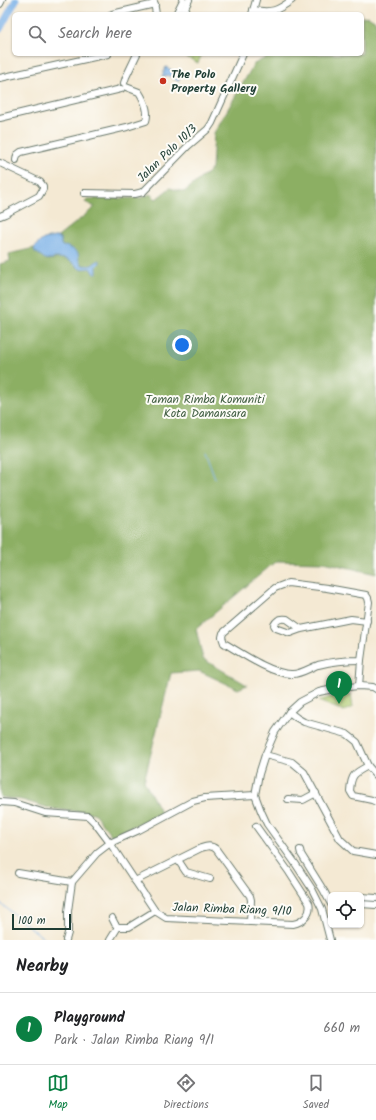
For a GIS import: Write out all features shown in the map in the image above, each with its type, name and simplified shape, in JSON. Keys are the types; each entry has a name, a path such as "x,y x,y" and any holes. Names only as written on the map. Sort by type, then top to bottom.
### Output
{"street":[{"path":"0,4 2,0"},
{"path":"177,12 183,0"},
{"path":"183,12 190,0"},
{"path":"256,0 252,12 273,11 292,0"},
{"path":"119,12 154,2 156,12"},
{"path":"0,78 99,56"},
{"path":"124,86 126,77 136,56"},
{"name":"Jalan Polo 10/3","path":"84,193 135,194 143,192 188,146 208,129 242,56"},
{"path":"0,118 124,86 139,92 143,100 147,119 143,123 21,152 17,155 16,160"},
{"path":"0,163 40,182 43,186 39,196 0,216"},
{"path":"359,686 369,602 366,595 288,583 275,588 223,634 222,637 224,643 264,666 276,671 290,674 299,673 319,665 361,660"},
{"path":"301,629 351,619 367,621"},
{"path":"330,940 322,909 312,889 267,824 253,795 265,755 275,732 289,712 300,702 319,692 338,688 359,686 375,687"},
{"path":"289,712 304,722 347,734 357,742 368,766 376,775"},
{"path":"265,755 292,762 304,772 340,839 353,851 376,855"},
{"path":"368,766 352,776 350,791 353,796 376,802"},
{"path":"288,799 302,800 316,793"},
{"path":"66,940 68,933 68,911 72,882 97,852 110,843 139,830 193,801 205,798 253,795"},
{"name":"Jalan Rimba Riang 9/10","path":"0,802 14,803 45,813 88,816 110,843 155,911 166,918 297,923 308,914 310,907 309,903 256,826"},
{"path":"135,881 201,848 207,846 213,847 250,896 250,922"},
{"path":"300,850 328,899"},
{"path":"178,860 186,872 210,879"},
{"path":"18,874 72,882"},
{"path":"364,897 376,898"},
{"path":"364,904 376,904"},
{"path":"322,909 328,906"},
{"path":"118,927 129,927 155,911"},
{"path":"112,918 118,927"},
{"path":"110,940 118,927"}],"green space":[{"name":"Taman Rimba Komuniti Kota Damansara","path":"368,16 376,21 376,574 324,562 276,561 196,629 203,659 247,685 238,689 199,671 171,673 144,781 161,813 112,836 94,813 52,809 22,800 0,797 0,264 10,261 9,254 34,248 35,252 48,260 66,259 80,269 90,268 94,274 97,261 91,265 82,265 79,260 62,246 61,239 58,237 95,207 85,202 87,199 141,198 150,194 156,199 170,188 184,192 212,169 214,133 254,64 269,56 364,56 364,17"},
{"path":"185,56 201,56 198,63"},
{"path":"351,694 353,707 344,711 318,701 331,697"}],"water":[{"path":"166,67 181,75 178,81 167,75 162,76"},
{"path":"54,237 61,239 62,246 71,248 78,253 79,260 82,265 91,265 100,260 100,263 97,266 97,273 94,274 90,268 80,269 66,259 45,259 35,252 34,248 41,241"}],"waterway":[{"path":"0,29 16,0"},
{"path":"205,451 215,478"},
{"path":"0,903 46,940"}],"place":[{"name":"The Polo Property Gallery","path":"163,81"},
{"name":"Playground","path":"339,704"}]}
